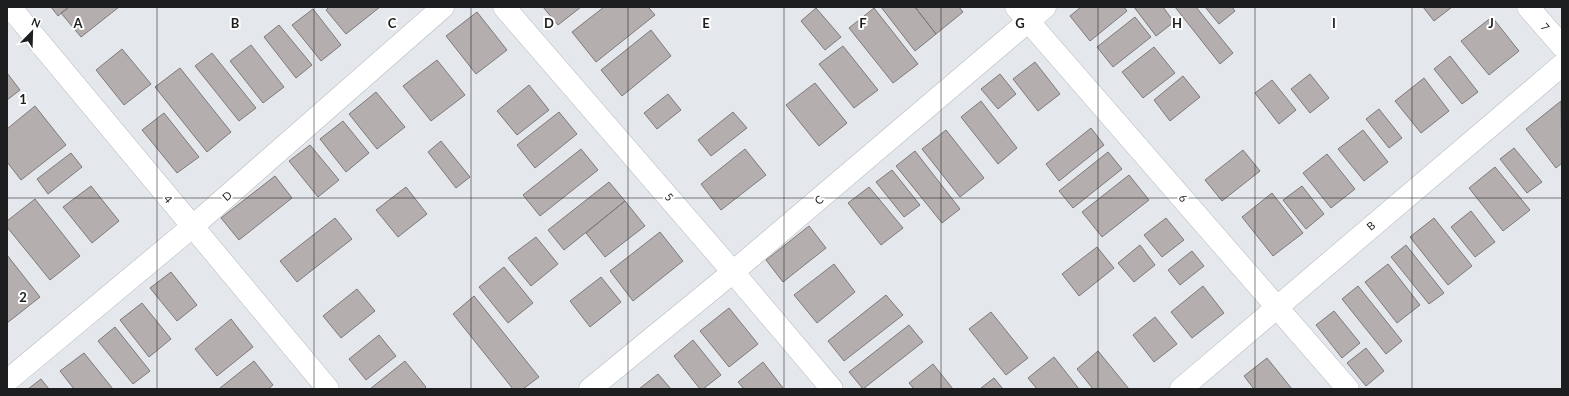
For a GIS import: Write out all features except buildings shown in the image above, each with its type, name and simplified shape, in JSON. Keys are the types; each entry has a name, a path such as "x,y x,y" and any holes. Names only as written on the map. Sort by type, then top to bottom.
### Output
{"street":[{"name":"4","path":"10,7 328,389"},
{"name":"D","path":"7,381 192,227 443,7"},
{"name":"5","path":"504,7 832,389"},
{"name":"C","path":"590,389 733,272 1023,14 1045,7"},
{"name":"7","path":"1528,7 1562,46"},
{"name":"6","path":"1023,14 1348,389"},
{"name":"B","path":"1181,389 1562,64"}]}
